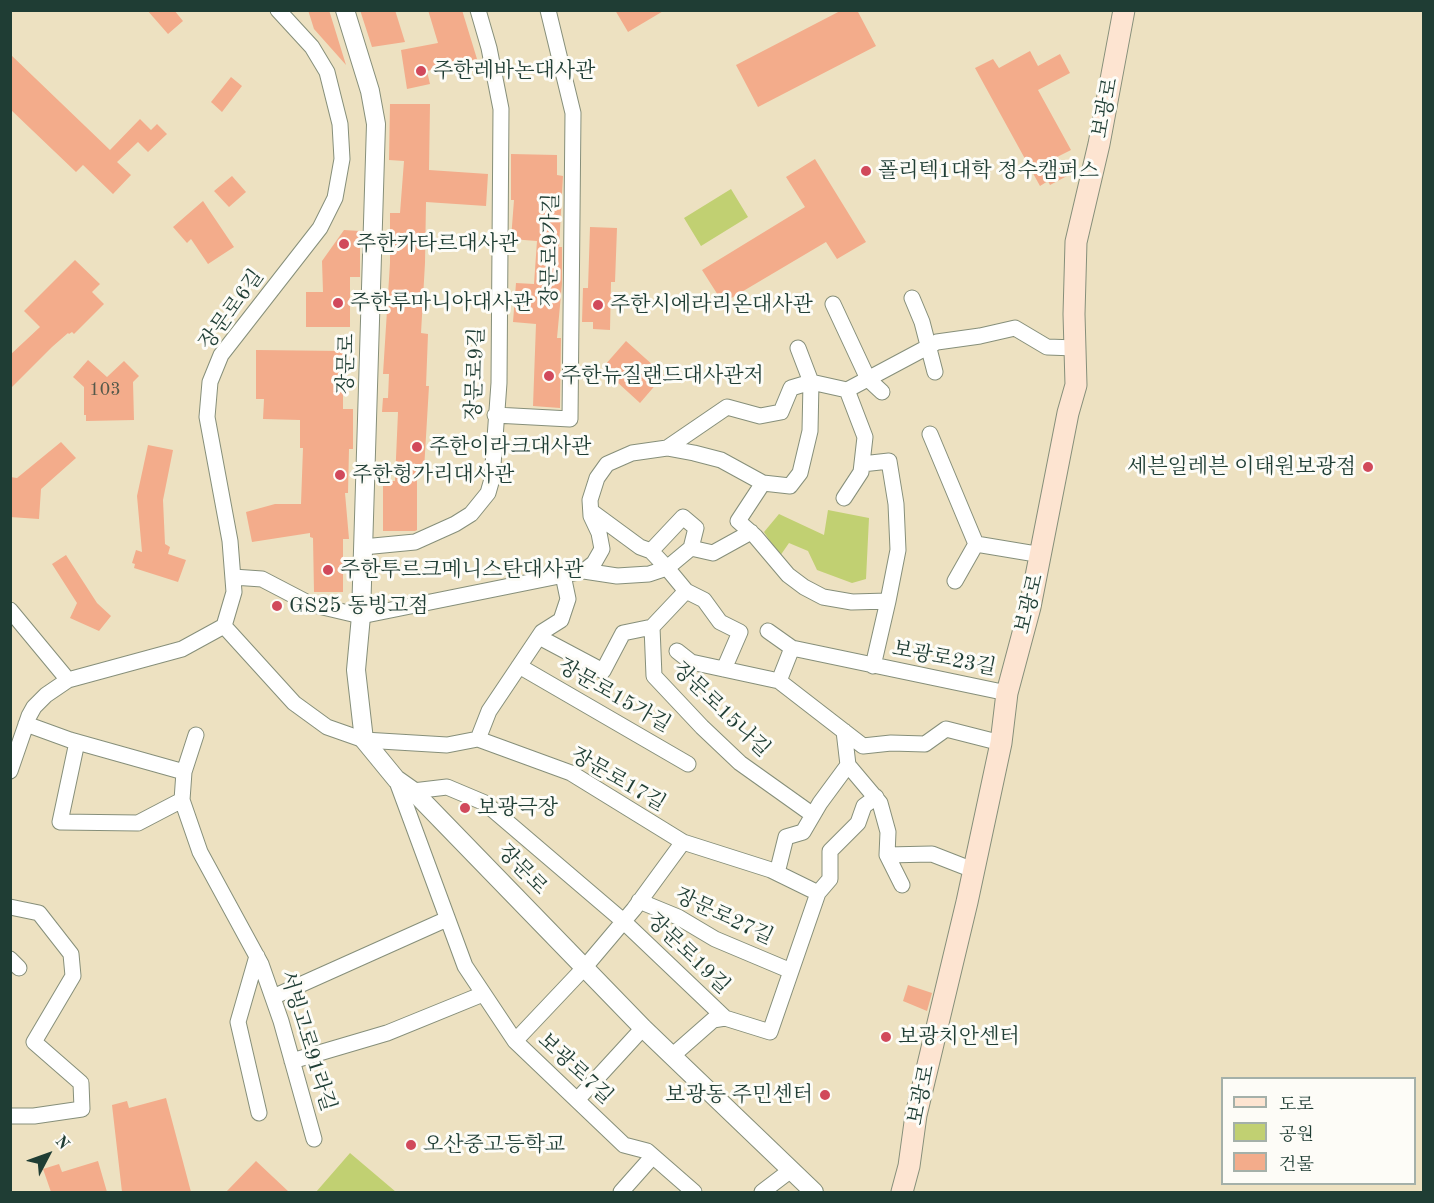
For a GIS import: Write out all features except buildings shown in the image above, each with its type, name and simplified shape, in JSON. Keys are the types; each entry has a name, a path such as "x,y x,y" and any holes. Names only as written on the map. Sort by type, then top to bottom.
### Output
{"main road":[{"name":"보광로","path":"902,1192 909,1166 919,1105 974,870 1000,743 1007,693 1042,555 1068,413 1076,385 1074,314 1076,242 1099,144 1124,10"}],"street":[{"name":"장문로6길","path":"224,626 234,592 230,541 207,417 210,382 221,355 320,228 335,198 342,159 340,124 327,72 312,47 278,10"},
{"name":"장문로","path":"345,10 370,91 376,124 361,616 356,670 364,740 396,779 412,790 643,1028 814,1192"},
{"name":"장문로9길","path":"363,547 415,542 454,524 471,514 488,493 492,479 499,383 501,109 489,48 478,10"},
{"name":"장문로9가길","path":"495,415 570,419 573,113 548,10"},
{"path":"912,298 935,372"},
{"path":"832,304 868,379 882,392"},
{"path":"667,448 727,407 760,416 781,412 791,388 811,382 847,390 937,342 981,336 1015,328 1047,347 1076,348"},
{"path":"584,571 594,563 602,549 590,500 597,478 607,464 632,453 667,448 721,460 763,483 790,486 800,473 810,431 811,382 798,348"},
{"path":"844,498 861,472 865,437 847,390"},
{"path":"930,434 976,544"},
{"name":"보광로23길","path":"862,464 889,461 896,504 898,550 873,666"},
{"path":"763,483 738,520 788,575 823,597 852,602 888,601"},
{"path":"591,511 640,547 651,551 686,591 704,600 720,621 740,632 724,669"},
{"path":"232,577 262,579 310,604 361,616 584,571 617,576 649,574 667,568 691,548 696,528 683,517 651,551"},
{"path":"691,548 713,553 751,532"},
{"path":"976,544 1042,555"},
{"path":"955,581 976,544"},
{"name":"장문로15가길","path":"478,739 489,711 542,632 561,620 568,599 563,575"},
{"path":"652,627 686,591"},
{"path":"10,610 68,680"},
{"path":"10,771 34,707 46,695 68,680 182,649 224,626 294,703 327,727 364,740 447,746 478,739"},
{"name":"장문로15가길","path":"539,637 603,671 623,633 652,627"},
{"name":"장문로15나길","path":"652,627 654,676 740,763 813,815"},
{"name":"보광로23길","path":"768,631 792,648 1007,693"},
{"path":"779,681 792,648"},
{"path":"677,651 691,662 779,681 863,746 891,743 925,744 946,729 1000,743"},
{"name":"장문로15가길","path":"519,666 688,764"},
{"path":"26,724 77,742 184,772"},
{"path":"844,731 848,765 880,803 888,832 887,855 902,885"},
{"name":"서빙고로91라길","path":"196,735 184,772 182,800 200,852 257,956 273,997 314,1139"},
{"name":"장문로17길","path":"478,739 571,773 683,842 777,873 818,893"},
{"path":"77,742 60,822 138,823 182,800"},
{"path":"777,873 786,837 803,832 848,765"},
{"name":"보광로7길","path":"396,779 465,966 515,1041 624,1145 647,1151 694,1192"},
{"name":"장문로19길","path":"412,790 447,787 485,803 622,920 725,1018"},
{"name":"장문로27길","path":"725,1018 770,1032 818,893 830,879 830,850 858,823 864,806 876,797"},
{"name":"장문로19길","path":"622,920 683,842"},
{"path":"887,855 932,854 974,870"},
{"name":"장문로27길","path":"639,901 678,917 715,939 791,971"},
{"path":"10,907 39,913 71,954 73,976 34,1041 81,1083 82,1109 34,1116 10,1116"},
{"path":"273,997 447,919"},
{"path":"515,1041 585,967 622,920"},
{"name":"서빙고로91라길","path":"257,956 238,1022 259,1113"},
{"path":"292,1061 387,1033 483,994"},
{"path":"672,1056 713,1020 725,1018"},
{"path":"577,1100 643,1028"},
{"path":"621,1192 653,1156"},
{"path":"762,1192 791,1170"}],"green space":[{"path":"731,189 748,217 701,246 684,218"},
{"path":"828,510 869,518 866,579 852,583 817,570 808,551 789,543 780,556 764,532 779,514 824,535"},
{"path":"350,1153 396,1192 316,1192"}],"place":[{"name":"주한레바논대사관","path":"421,71"},
{"name":"폴리텍1대학 정수캠퍼스","path":"866,171"},
{"name":"주한카타르대사관","path":"344,244"},
{"name":"주한루마니아대사관","path":"338,303"},
{"name":"주한시에라리온대사관","path":"598,305"},
{"name":"주한뉴질랜드대사관저","path":"549,376"},
{"name":"주한이라크대사관","path":"417,447"},
{"name":"세븐일레븐 이태원보광점","path":"1368,467"},
{"name":"주한헝가리대사관","path":"340,475"},
{"name":"주한투르크메니스탄대사관","path":"328,570"},
{"name":"GS25 동빙고점","path":"277,606"},
{"name":"보광극장","path":"465,808"},
{"name":"보광치안센터","path":"886,1037"},
{"name":"보광동 주민센터","path":"825,1095"},
{"name":"오산중고등학교","path":"411,1145"}]}
